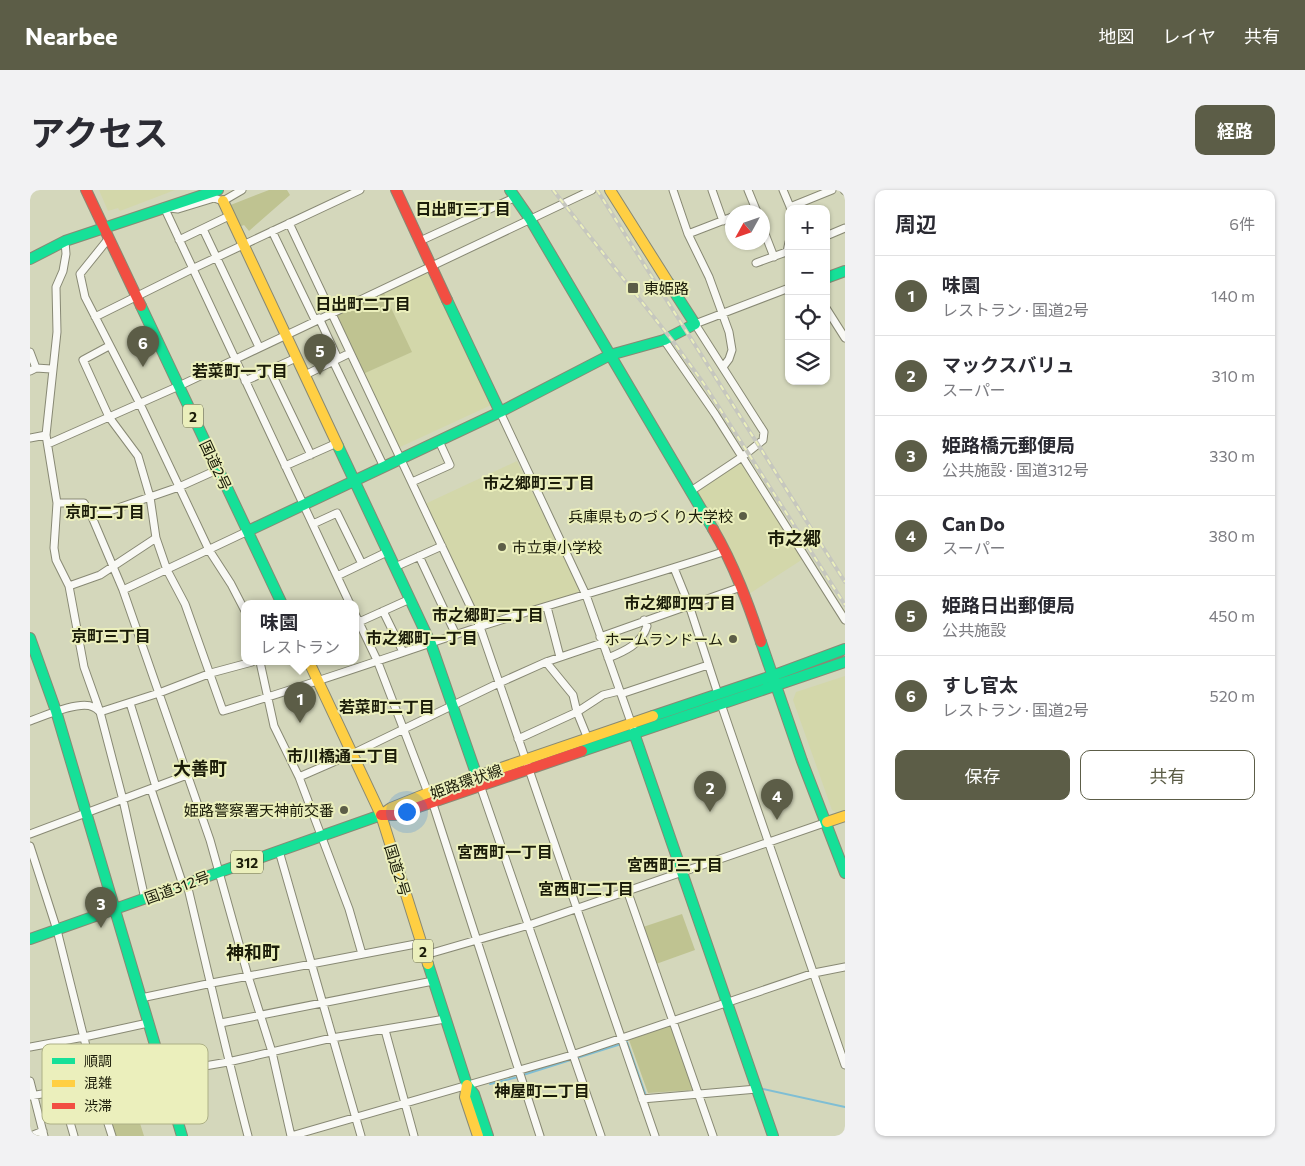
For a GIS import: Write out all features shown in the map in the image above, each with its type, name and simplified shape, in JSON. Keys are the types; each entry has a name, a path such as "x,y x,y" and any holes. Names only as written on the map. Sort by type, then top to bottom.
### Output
{"main road":[{"name":"国道2号","path":"86,190 280,600"},
{"path":"30,259 65,241 218,190"},
{"path":"396,190 500,412"},
{"path":"248,531 500,412 610,355 664,340 696,324 610,190"},
{"path":"513,194 530,219 726,551 741,587 845,872"},
{"path":"223,201 431,644 479,781"},
{"path":"830,277 845,271"},
{"path":"31,643 56,711 154,1044"},
{"name":"姫路環状線","path":"380,815 395,815 430,797 719,699 772,676 845,649"},
{"name":"姫路環状線","path":"719,699 776,687 845,662"},
{"name":"国道2号","path":"310,665 380,815 445,1019 488,1136"},
{"path":"633,729 773,1136"},
{"name":"姫路環状線","path":"527,764 588,738 633,729"},
{"name":"国道312号","path":"30,939 380,815"},
{"path":"827,822 845,816"},
{"name":"国道2号","path":"468,1085 465,1097 478,1136"},
{"path":"178,1124 182,1136"}],"street":[{"path":"164,207 178,210 214,198 223,201 242,190"},
{"path":"95,317 360,190"},
{"path":"48,444 179,386 284,334 592,190"},
{"path":"673,190 688,234 709,277 729,332 732,350 730,359 723,367"},
{"path":"688,234 723,221 712,190"},
{"path":"748,190 754,205"},
{"path":"783,190 789,205"},
{"path":"796,205 823,192 832,190"},
{"path":"420,242 513,194"},
{"path":"164,207 348,600"},
{"path":"179,240 230,216"},
{"path":"289,223 480,627 656,1136"},
{"path":"830,234 845,228"},
{"path":"203,229 259,347"},
{"path":"272,231 317,319 384,467"},
{"path":"108,238 80,274 85,297 140,404 209,550 241,603"},
{"path":"65,241 66,254 63,271 56,287 56,332 46,435 57,503 54,548 56,560 69,586 84,668 100,712 123,800 145,899"},
{"path":"770,247 774,258"},
{"path":"756,262 785,254"},
{"path":"691,491 764,440 764,432 696,324 785,290"},
{"path":"830,314 845,338"},
{"path":"837,324 845,322"},
{"path":"664,340 742,457 845,620"},
{"path":"109,346 83,360 109,417 138,456 150,497 156,538 167,570 185,604 224,711 318,682 377,660 480,627 726,551"},
{"path":"30,352 33,369 52,369"},
{"path":"305,375 350,353"},
{"path":"245,381 296,358"},
{"path":"270,370 311,455"},
{"path":"500,412 586,594 633,729"},
{"path":"30,438 46,435"},
{"path":"412,482 450,465 439,440"},
{"path":"285,466 336,443"},
{"path":"92,517 179,487 219,469"},
{"path":"57,503 84,503 92,517 123,590 210,840 248,976 272,1052 291,1136 572,1055 814,973 845,968"},
{"path":"312,524 337,513 362,564"},
{"path":"123,590 248,531"},
{"path":"69,586 100,575 156,538"},
{"path":"394,567 442,546"},
{"path":"337,576 388,552"},
{"path":"419,556 456,636"},
{"path":"674,568 689,605 719,699 845,1065"},
{"path":"298,778 546,662 560,658 644,620 741,587"},
{"path":"410,599 359,622 377,660 430,797 478,939 540,1136"},
{"path":"547,607 560,658"},
{"path":"383,611 403,652"},
{"path":"608,658 628,649 646,633 648,626 644,620"},
{"path":"546,662 573,695 577,712 588,738"},
{"path":"100,712 159,693 211,673 241,665"},
{"path":"261,665 274,726 298,778 321,836 349,909 362,954"},
{"path":"518,738 577,712 603,696 708,665"},
{"path":"130,703 154,788 185,884 212,983 228,1062 248,1136"},
{"path":"30,721 56,711 82,705 93,706 100,712"},
{"path":"30,834 187,775"},
{"path":"479,781 601,1136"},
{"path":"425,955 529,924 827,822"},
{"path":"30,846 57,930 86,1044"},
{"path":"279,851 361,1136"},
{"path":"627,890 713,1136"},
{"path":"141,998 421,943"},
{"path":"221,1023 433,982"},
{"path":"208,1066 332,1038 445,1019"},
{"path":"46,1044 148,1023"},
{"path":"385,1030 414,1136"},
{"path":"30,1081 32,1096 43,1134 31,1136"},
{"path":"642,1099 757,1090"},
{"path":"108,1124 112,1136"}],"shaded area":[{"path":"99,190 175,190 120,211 118,208 108,211"},
{"path":"269,190 287,190 290,195 249,231 244,225 239,227 228,206"},
{"path":"426,273 429,274 491,405 398,448 363,374 411,352 384,293"},
{"path":"384,293 412,352 363,374 337,317 339,313"},
{"name":"市立東小学校","path":"517,461 580,590 577,593 481,621 425,504"},
{"name":"兵庫県ものづくり大学校","path":"739,464 743,464 803,559 749,594 724,538 698,494 699,490"},
{"path":"845,676 845,810 837,813 832,810 793,700 796,692"},
{"path":"682,914 695,950 656,964 643,927"},
{"path":"672,1025 694,1090 648,1093 629,1040"},
{"path":"112,1124 140,1124 144,1136 116,1136"}],"waterway":[{"path":"625,1042 627,1042 646,1096 648,1095"},
{"path":"523,1075 621,1044"},
{"path":"490,1084 518,1077"},
{"path":"759,1088 845,1107"}],"railway":[{"path":"553,190 672,340 704,384 845,605"},
{"path":"597,190 845,582"}],"traffic: fast":[{"path":"30,259 65,241 218,190"},
{"path":"510,190 530,219 713,529"},
{"path":"830,277 845,271"},
{"path":"248,531 500,412 610,355 664,340 695,324 668,282"},
{"path":"447,300 500,412"},
{"path":"141,306 280,600"},
{"path":"338,446 431,644 480,785"},
{"path":"30,638 56,711 155,1044"},
{"path":"761,642 802,761 845,873"},
{"path":"653,716 845,649"},
{"path":"582,751 845,662"},
{"path":"634,733 773,1136"},
{"path":"30,939 381,815"},
{"path":"428,964 467,1085 474,1094 488,1136"},
{"path":"178,1124 182,1136"}],"traffic: slow":[{"path":"610,190 668,282"},
{"path":"223,201 338,446"},
{"path":"310,665 381,815 428,964"},
{"path":"381,815 391,808 428,793 653,716"},
{"path":"827,822 845,816"},
{"path":"467,1085 465,1097 478,1136"}],"traffic: jam":[{"path":"86,190 141,306"},
{"path":"396,190 447,300"},
{"path":"713,529 728,556 740,584 761,642"},
{"path":"381,815 395,815 582,751"}],"place":[{"name":"東姫路","path":"633,288"},
{"name":"すし官太","path":"143,367"},
{"name":"姫路日出郵便局","path":"320,375"},
{"name":"兵庫県ものづくり大学校","path":"743,516"},
{"name":"市立東小学校","path":"502,547"},
{"name":"ホームランドーム","path":"733,639"},
{"name":"味園","path":"300,723"},
{"name":"姫路警察署天神前交番","path":"344,810"},
{"name":"マックスバリュ","path":"710,812"},
{"name":"Can Do","path":"777,820"},
{"name":"姫路橋元郵便局","path":"101,928"}],"district":[{"name":"日出町三丁目","path":"463,208"},
{"name":"日出町二丁目","path":"363,303"},
{"name":"若菜町一丁目","path":"240,370"},
{"name":"市之郷町三丁目","path":"539,482"},
{"name":"京町二丁目","path":"105,511"},
{"name":"市之郷","path":"794,538"},
{"name":"市之郷町四丁目","path":"680,602"},
{"name":"市之郷町二丁目","path":"488,614"},
{"name":"京町三丁目","path":"111,635"},
{"name":"市之郷町一丁目","path":"422,637"},
{"name":"若菜町二丁目","path":"387,706"},
{"name":"市川橋通二丁目","path":"343,755"},
{"name":"大善町","path":"200,768"},
{"name":"宮西町一丁目","path":"505,851"},
{"name":"宮西町三丁目","path":"675,864"},
{"name":"宮西町二丁目","path":"586,888"},
{"name":"神和町","path":"253,952"},
{"name":"神屋町二丁目","path":"542,1090"}]}
